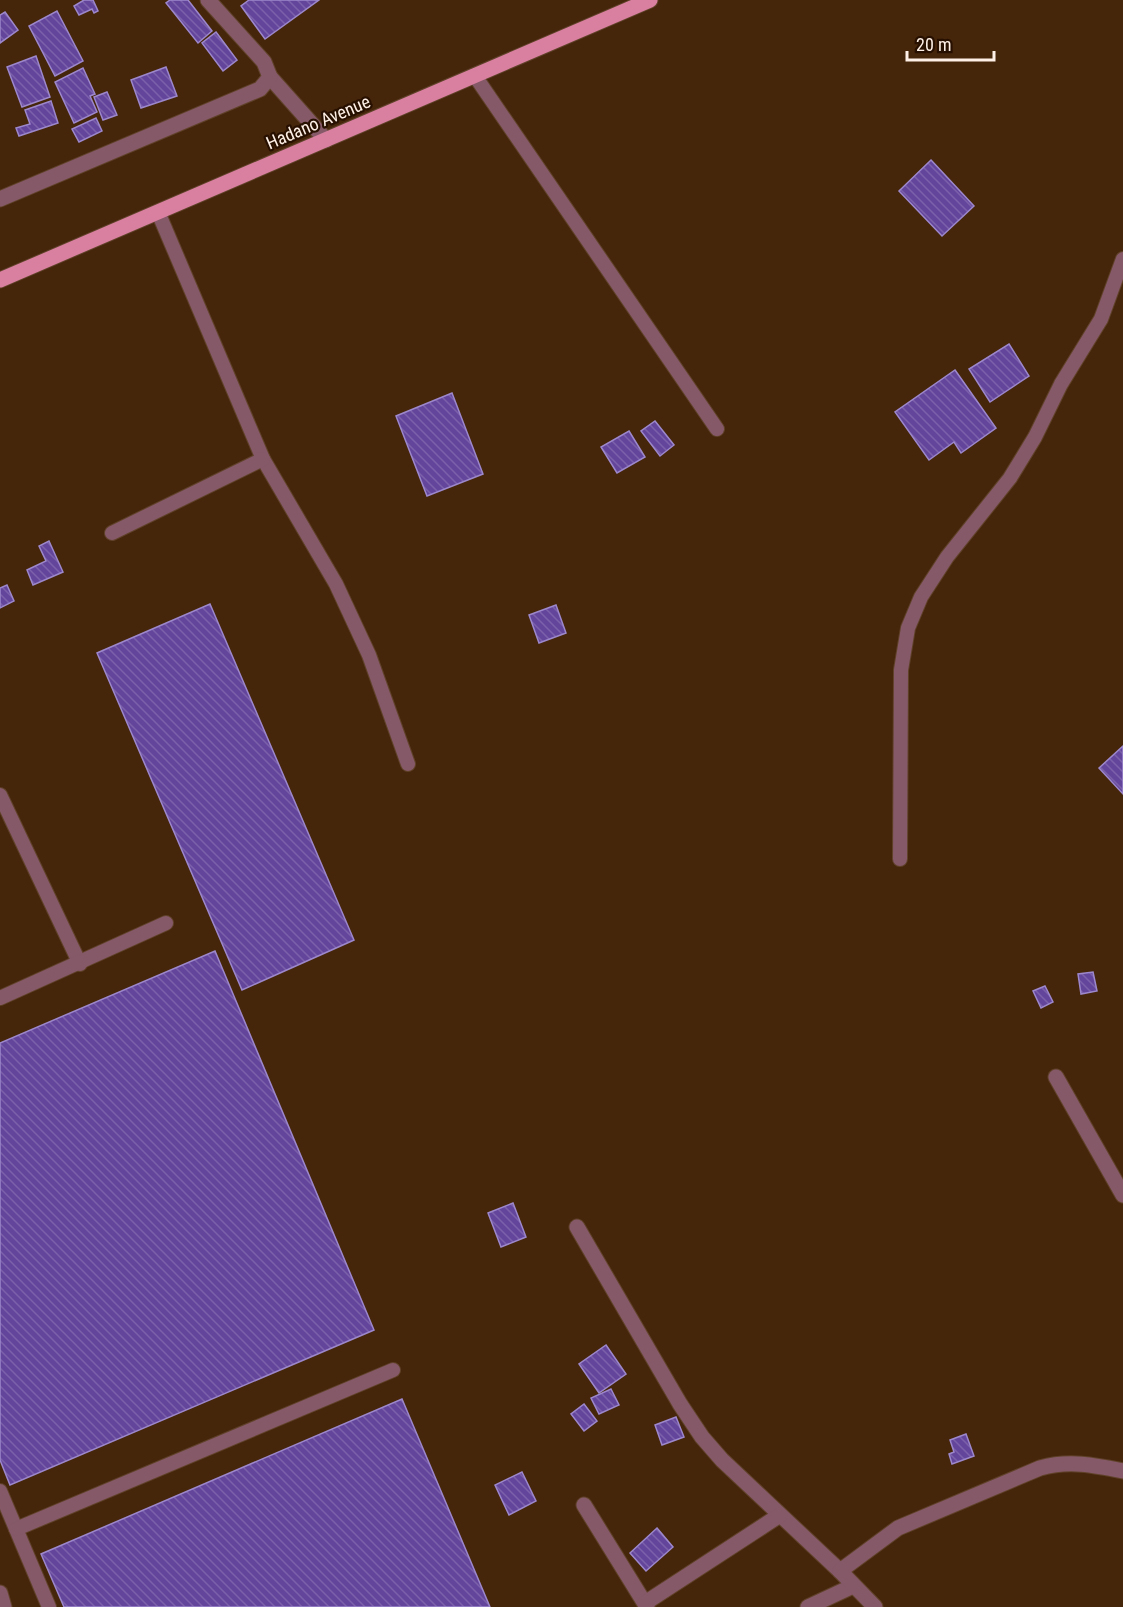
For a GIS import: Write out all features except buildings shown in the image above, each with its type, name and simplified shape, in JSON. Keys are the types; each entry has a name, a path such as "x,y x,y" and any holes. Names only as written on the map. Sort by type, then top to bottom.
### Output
{"main road":[{"name":"Hadano Avenue","path":"0,280 650,0"}],"street":[{"path":"208,0 264,62 270,77 326,140"},
{"path":"0,199 260,89 270,77"},
{"path":"1056,1077 1123,1195"},
{"path":"577,1227 680,1404 702,1437 722,1460 875,1607"},
{"path":"840,1571 898,1528 1040,1468 1073,1462 1123,1471"},
{"path":"584,1505 646,1605 780,1515"},
{"path":"808,1607 853,1586"},
{"path":"0,1593 4,1607"}],"lane":[{"path":"475,76 717,429"},
{"path":"158,212 263,459 336,584 369,655 408,764"},
{"path":"900,859 901,670 908,628 921,597 947,557 1004,486 1035,437 1061,384 1101,319 1123,259"},
{"path":"112,532 263,459"},
{"path":"0,795 80,963"},
{"path":"0,998 166,923"},
{"path":"16,1529 393,1370"},
{"path":"0,1491 49,1607"}]}
